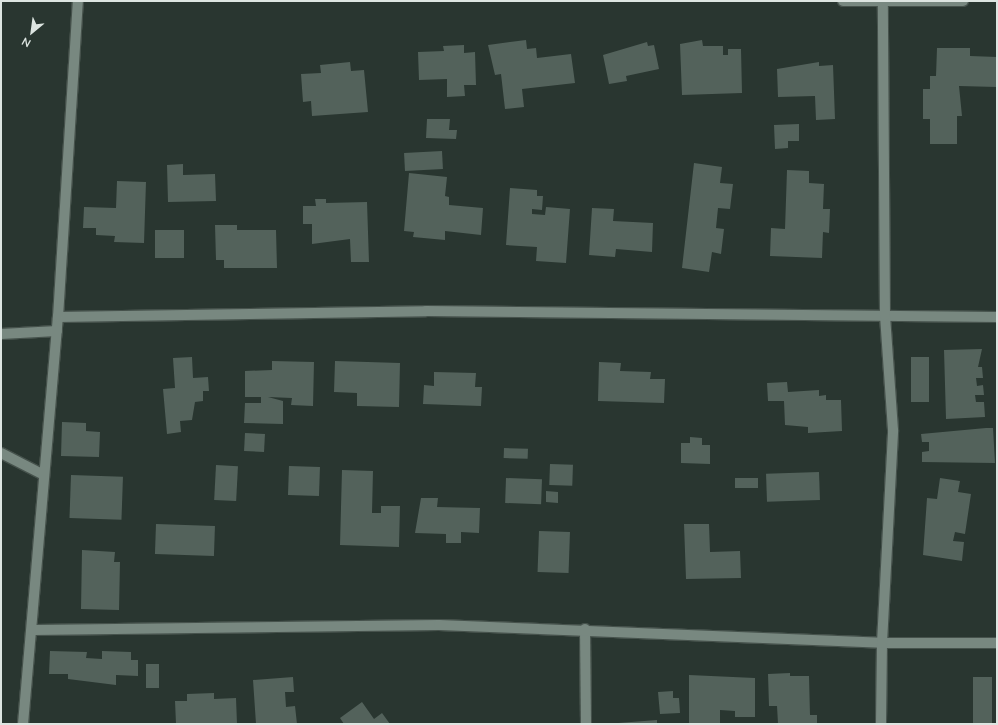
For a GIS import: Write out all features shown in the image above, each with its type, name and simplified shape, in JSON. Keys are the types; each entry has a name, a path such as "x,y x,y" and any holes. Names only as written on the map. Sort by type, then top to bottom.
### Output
{"street":[{"path":"23,724 34,630 44,475 57,331 78,1"},
{"path":"843,1 883,3 963,1"},
{"path":"881,724 882,644 893,444 884,316 883,3"},
{"path":"58,317 426,311 997,317"},
{"path":"1,334 57,331"},
{"path":"1,453 44,475"},
{"path":"34,630 253,625 585,629 882,644 997,643"},
{"path":"585,629 586,724"}],"building":[{"path":"526,40 527,49 536,48 537,58 571,54 575,83 522,89 524,107 505,109 501,74 495,75 488,45"},
{"path":"702,40 703,46 723,46 723,55 728,55 728,49 741,49 742,93 682,95 680,44"},
{"path":"647,42 648,46 654,45 659,69 626,76 627,81 609,84 603,55"},
{"path":"464,45 464,53 475,52 476,85 464,85 465,96 447,97 447,79 419,80 418,52 444,51 443,46"},
{"path":"937,48 970,48 970,56 997,57 997,87 959,86 962,116 957,116 957,144 930,144 930,119 923,119 923,89 930,89 930,76 936,76"},
{"path":"350,62 351,71 364,70 368,112 312,116 311,101 303,102 301,74 321,73 320,65"},
{"path":"819,62 819,66 833,65 835,119 816,120 815,96 778,97 777,69"},
{"path":"427,119 450,119 449,130 457,130 456,139 426,138"},
{"path":"799,124 799,141 788,141 788,148 775,149 774,125"},
{"path":"442,151 443,169 405,171 404,153"},
{"path":"694,163 722,167 720,183 733,184 730,209 718,208 716,228 724,229 721,254 712,252 709,272 682,268"},
{"path":"183,164 183,175 215,174 216,201 168,202 167,165"},
{"path":"787,170 809,171 809,183 824,184 823,209 830,209 829,233 823,232 822,258 770,256 771,228 785,229"},
{"path":"409,173 447,177 445,196 449,197 449,205 483,208 481,235 445,231 445,240 413,237 414,232 404,231"},
{"path":"117,181 146,182 144,243 114,242 115,236 96,235 96,228 83,228 84,207 116,208"},
{"path":"510,188 537,190 537,196 543,196 542,210 532,209 532,214 545,215 546,207 570,209 566,263 536,261 537,247 506,245"},
{"path":"315,199 326,199 326,203 367,202 369,262 351,262 350,239 312,244 312,224 303,224 303,206 316,206"},
{"path":"592,208 614,209 613,221 653,223 652,252 616,249 615,257 589,255"},
{"path":"215,225 237,225 237,230 276,230 277,268 224,268 224,260 216,260"},
{"path":"155,230 184,230 184,258 155,258"},
{"path":"982,349 978,367 982,367 983,378 976,378 977,386 983,385 984,395 975,395 976,402 984,402 985,417 946,419 944,350"},
{"path":"192,357 193,378 208,377 209,391 203,391 203,401 195,402 192,420 180,421 181,432 167,434 163,389 175,388 173,358"},
{"path":"911,357 929,357 929,402 911,402"},
{"path":"272,361 314,362 313,406 291,405 292,398 268,397 283,401 283,424 244,423 245,403 261,403 261,397 245,397 245,371 272,370"},
{"path":"335,361 400,363 399,407 357,406 357,393 334,392"},
{"path":"599,362 621,363 620,371 651,372 650,379 665,379 664,403 598,401"},
{"path":"434,372 476,373 475,387 482,387 481,406 423,404 424,385 434,386"},
{"path":"787,382 788,392 819,390 819,396 826,395 826,400 841,400 842,431 808,433 808,427 785,425 784,401 768,401 767,383"},
{"path":"62,422 86,423 86,431 100,432 99,457 61,456"},
{"path":"993,428 995,463 922,462 922,452 929,451 929,442 922,442 921,434"},
{"path":"245,433 265,434 264,452 244,451"},
{"path":"690,437 702,438 702,445 710,445 710,464 681,463 681,443 690,443"},
{"path":"504,448 528,449 528,459 504,458"},
{"path":"550,464 573,465 572,486 549,485"},
{"path":"216,465 238,466 236,501 214,500"},
{"path":"289,466 320,467 319,496 288,495"},
{"path":"342,470 373,471 372,513 381,513 381,506 400,506 399,547 340,545"},
{"path":"819,472 820,500 767,502 766,474"},
{"path":"71,475 123,477 121,520 69,518"},
{"path":"506,478 542,479 541,504 505,503"},
{"path":"735,478 758,478 758,488 735,488"},
{"path":"940,478 960,481 958,492 971,494 965,534 955,532 953,541 964,542 962,561 923,555 927,498 937,499"},
{"path":"546,491 558,492 558,503 546,502"},
{"path":"421,498 438,498 437,507 480,508 479,533 461,532 461,543 446,543 446,534 415,533"},
{"path":"156,524 215,526 214,556 155,554"},
{"path":"684,524 709,524 710,552 740,551 741,578 686,579"},
{"path":"539,531 570,532 569,573 538,572"},
{"path":"82,550 115,552 114,562 120,562 119,610 81,609"},
{"path":"50,651 87,652 86,658 102,659 102,651 131,652 131,660 138,660 138,676 116,675 116,685 68,679 68,674 49,674"},
{"path":"146,664 159,664 159,688 146,688"},
{"path":"790,673 790,676 809,676 810,715 817,715 817,724 778,724 777,706 769,706 768,674"},
{"path":"689,675 755,678 755,717 735,717 735,711 720,710 720,724 689,724"},
{"path":"293,677 294,692 285,692 286,707 295,706 297,724 256,724 253,680"},
{"path":"973,677 992,677 992,724 973,724"},
{"path":"673,691 673,698 679,698 680,713 660,714 658,692"},
{"path":"214,693 214,699 236,698 237,724 176,724 175,701 187,701 187,694"},
{"path":"362,702 374,719 382,713 390,724 344,724 340,718"},
{"path":"657,720 657,724 618,724 618,723"}]}
